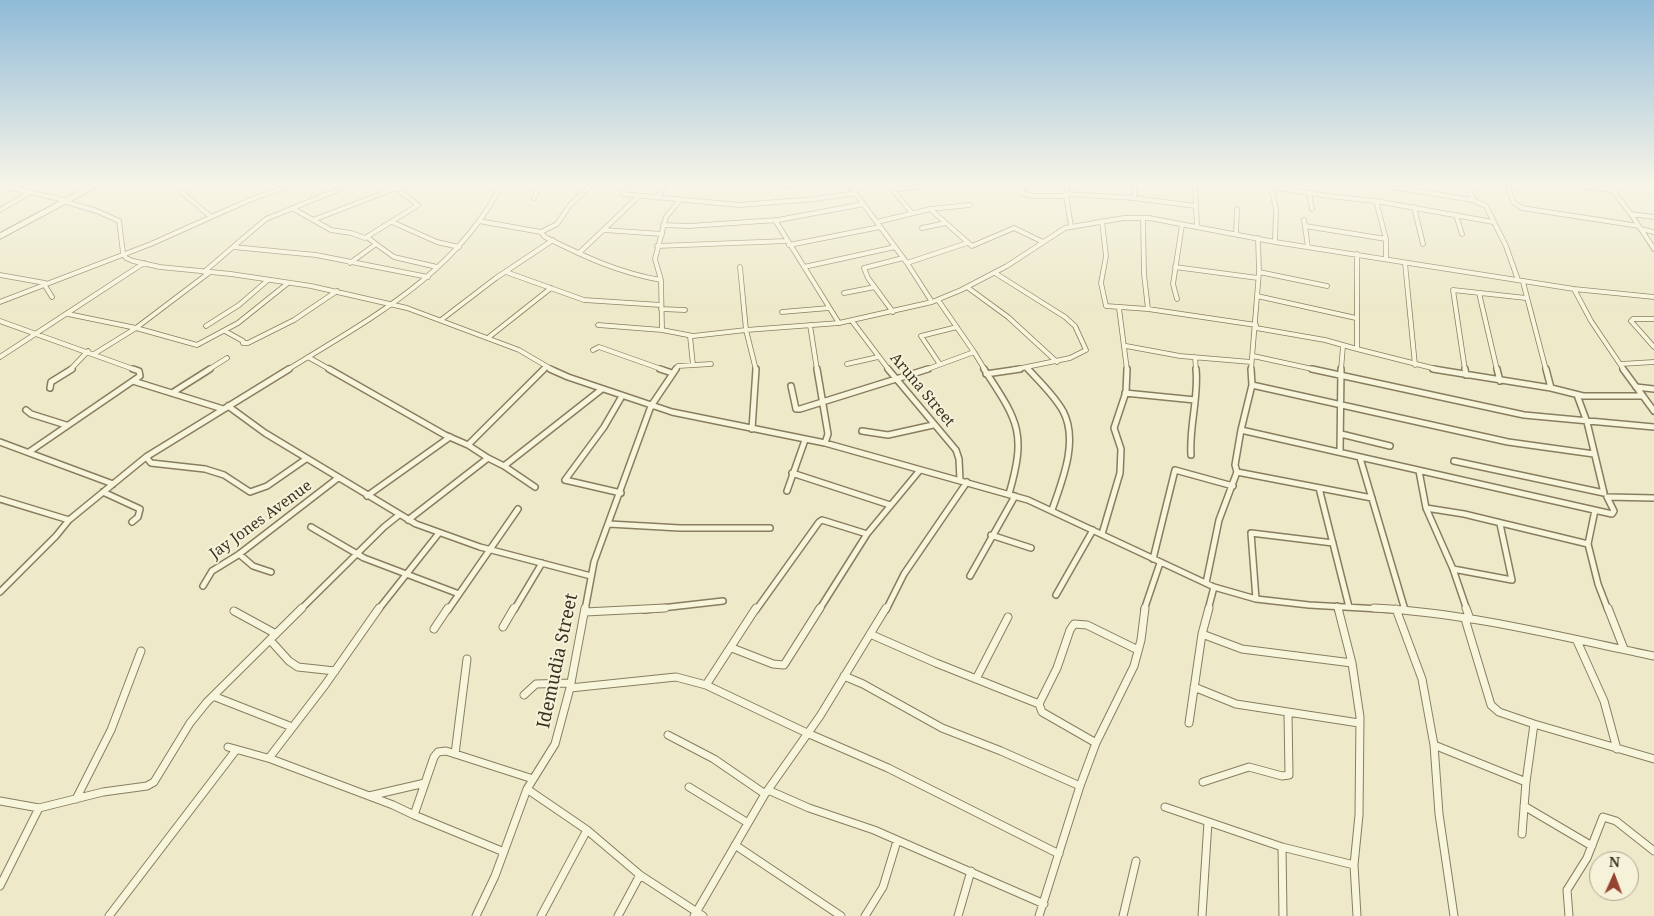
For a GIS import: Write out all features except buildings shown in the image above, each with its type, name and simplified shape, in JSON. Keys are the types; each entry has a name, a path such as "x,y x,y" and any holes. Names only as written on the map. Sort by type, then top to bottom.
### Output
{"street":[{"path":"0,236 20,225"},
{"path":"120,225 123,245 122,253 126,258 144,264 288,283 336,291 393,305 489,337 519,350 546,367 651,406 672,412 825,443 1012,495 1052,510 1160,563 1214,587 1256,599 1396,609 1468,619 1624,649 1653,656 1654,662"},
{"path":"0,302 122,253 151,244 193,225"},
{"path":"204,272 258,225"},
{"path":"321,225 330,230 351,233 367,238 394,257 437,267"},
{"path":"367,238 388,225"},
{"path":"398,225 436,242 459,247"},
{"path":"0,592 56,536 69,520 146,457 393,305 428,277 459,247 476,225"},
{"path":"500,225 540,232 579,254 626,274 661,280"},
{"path":"540,232 555,225"},
{"path":"579,254 609,225"},
{"path":"662,330 661,280 655,258 663,225 707,225"},
{"path":"778,225 839,324"},
{"path":"922,228 938,225"},
{"path":"948,225 972,246 1014,228 1043,242"},
{"path":"598,325 662,330 671,334 690,336 839,324 938,300 995,272 1071,226 1079,225"},
{"path":"1102,225 1106,256 1100,283 1106,306 1148,309 1256,327 1325,340 1415,365 1551,388 1591,397 1643,396"},
{"path":"1144,225 1144,274 1148,309"},
{"path":"1177,299 1174,284 1175,267 1182,225 1275,242 1574,290 1654,297"},
{"path":"1236,225 1236,234"},
{"path":"1275,242 1276,225"},
{"path":"1382,225 1386,239 1386,259"},
{"path":"1418,225 1423,244"},
{"path":"1459,225 1462,234"},
{"path":"1494,225 1506,246 1526,298 1551,388"},
{"path":"1626,225 1654,232"},
{"path":"1308,247 1305,226 1386,239"},
{"path":"657,246 788,243 880,227 904,258 932,302"},
{"path":"1640,227 1654,248"},
{"path":"604,230 662,234"},
{"path":"1206,583 1219,520 1237,472 1235,465 1241,430 1252,386 1251,362 1256,327 1259,272 1258,238"},
{"path":"440,320 553,240"},
{"path":"907,264 967,243"},
{"path":"350,263 376,244"},
{"path":"233,247 316,255 428,277"},
{"path":"804,267 895,247"},
{"path":"1357,254 1357,349"},
{"path":"892,312 874,287 864,268 904,258"},
{"path":"1404,263 1415,365"},
{"path":"0,357 144,264"},
{"path":"740,267 746,330 756,369 752,429"},
{"path":"1175,267 1258,278"},
{"path":"94,354 136,328 210,272"},
{"path":"506,272 584,300 684,310"},
{"path":"986,374 1057,362 1084,354 1086,350 1083,339 1075,326 1065,316 995,272"},
{"path":"1259,272 1327,286"},
{"path":"0,275 45,283"},
{"path":"206,326 239,305 268,280"},
{"path":"45,283 52,297"},
{"path":"68,314 136,328 197,345 225,331 250,314 288,283"},
{"path":"844,293 874,287"},
{"path":"967,287 1008,317 1057,362"},
{"path":"489,337 551,288"},
{"path":"1466,375 1453,290 1526,298"},
{"path":"1574,290 1594,328 1654,411"},
{"path":"225,331 243,340 243,343 248,343 294,320 336,291"},
{"path":"1479,293 1500,380"},
{"path":"1257,296 1356,318"},
{"path":"938,300 974,352 1013,416 1019,438 1012,495 970,576"},
{"path":"782,312 829,308"},
{"path":"1102,534 1117,484 1121,446 1114,436 1114,428 1125,393 1127,376 1126,346 1118,308"},
{"path":"1654,319 1633,319 1631,321 1654,347"},
{"path":"0,321 88,351 139,372 140,376 28,452"},
{"name":"Aruna Street","path":"852,321 878,357 933,425 956,450 959,459 960,480"},
{"path":"810,325 819,387 824,401 828,434 825,443"},
{"path":"940,363 921,336 957,327"},
{"path":"690,336 693,366"},
{"path":"1126,346 1195,357 1251,362"},
{"path":"1340,452 1342,404 1340,374 1343,346"},
{"path":"593,350 599,347 672,373 678,366 711,364"},
{"path":"50,388 51,382 72,369 88,351"},
{"path":"791,386 796,409 897,380 974,352"},
{"path":"1253,356 1524,416 1654,427"},
{"path":"308,357 450,437 468,445 535,486"},
{"path":"847,364 878,357"},
{"path":"1191,454 1190,440 1197,379 1195,357"},
{"path":"172,393 227,358"},
{"path":"1621,364 1654,362"},
{"path":"468,445 546,367"},
{"path":"1027,368 1065,415 1068,429 1069,443 1063,476 1052,510"},
{"name":"Idemudia Street","path":"476,916 496,876 527,789 555,744 571,686 594,562 651,406 672,373"},
{"path":"133,380 225,408 399,515 439,534 591,576"},
{"path":"1252,386 1342,404 1508,442 1594,454"},
{"path":"1636,387 1654,389"},
{"path":"504,466 602,389"},
{"path":"1125,393 1195,400"},
{"path":"1241,430 1612,514 1614,512 1606,495 1587,422 1577,394"},
{"path":"620,493 565,480 604,427 622,396"},
{"path":"26,410 31,414 66,425"},
{"path":"862,431 888,435 933,425"},
{"path":"1341,434 1390,446"},
{"path":"367,496 450,437"},
{"path":"787,491 805,440"},
{"path":"0,442 113,484"},
{"path":"146,457 151,463 198,468 224,475 250,492 267,486 306,459"},
{"path":"408,520 488,458"},
{"path":"1360,458 1405,610"},
{"path":"1454,461 1606,495 1654,498"},
{"path":"732,648 773,664 784,665 867,534 920,470"},
{"path":"1153,559 1175,470 1233,486"},
{"path":"1419,471 1426,508 1453,569 1491,705 1499,712 1534,724 1654,759"},
{"path":"1237,472 1372,498"},
{"path":"792,473 890,505"},
{"name":"Jay Jones Avenue","path":"203,586 212,571 240,554 338,478"},
{"path":"527,789 587,830 640,875 698,915 735,845 767,792 844,676 904,574 967,482"},
{"path":"1319,488 1349,607"},
{"path":"103,492 140,509 138,517 132,522"},
{"path":"0,499 69,520"},
{"path":"434,629 518,508"},
{"path":"1426,508 1464,514 1588,544"},
{"path":"1595,510 1588,544 1598,584 1624,649"},
{"path":"0,802 39,808 103,792 147,786 154,782 190,723 213,696 399,515"},
{"path":"706,685 762,600 818,522 822,520 867,534"},
{"path":"609,524 680,528 770,528"},
{"path":"1453,569 1512,580 1500,524"},
{"path":"312,527 357,555 406,576 459,594"},
{"path":"1056,595 1093,530"},
{"path":"1256,599 1251,533 1333,542"},
{"path":"269,758 335,671 374,615 439,534"},
{"path":"991,535 1031,548"},
{"path":"240,554 252,566 271,572"},
{"path":"503,627 542,563"},
{"path":"1039,916 1080,786 1096,743 1134,666 1144,610 1160,563"},
{"path":"1189,723 1202,634 1214,587"},
{"path":"585,612 660,609 723,601"},
{"path":"1337,606 1352,663 1360,717 1359,814 1354,865 1357,916"},
{"path":"1396,609 1422,678 1434,745 1438,805 1454,916"},
{"path":"234,611 276,634"},
{"path":"976,679 1008,617"},
{"path":"1096,743 1042,712 1039,704 1057,668 1070,630 1074,624 1087,625 1138,650"},
{"path":"870,634 936,664 1039,704"},
{"path":"1202,634 1242,649 1352,663"},
{"path":"270,640 280,647 289,662 297,666 307,670 335,671"},
{"path":"1577,641 1604,701 1617,749"},
{"path":"76,799 111,730 141,651"},
{"path":"455,754 467,659"},
{"path":"844,676 863,684 942,728 1001,751 1080,786"},
{"path":"524,695 536,684 571,686 676,677 706,685 807,733 888,768 1059,854"},
{"path":"1194,687 1236,704 1359,723"},
{"path":"213,696 292,728"},
{"path":"1203,782 1249,767 1282,776 1289,775 1288,713"},
{"path":"1522,834 1526,782 1534,724"},
{"path":"668,734 714,759 767,792 874,830 1044,904"},
{"path":"1434,745 1526,782"},
{"path":"228,748 269,758 291,768 369,796 504,852"},
{"path":"109,916 236,750"},
{"path":"414,815 436,754 443,751 532,779"},
{"path":"369,796 425,783"},
{"path":"689,787 748,823"},
{"path":"1524,806 1592,846"},
{"path":"0,886 39,808"},
{"path":"1165,808 1282,847 1354,865"},
{"path":"1569,916 1567,890 1592,846 1603,818 1606,817 1616,821 1654,851"},
{"path":"1202,916 1208,822"},
{"path":"541,916 587,830"},
{"path":"865,916 883,887 897,841"},
{"path":"735,845 841,916"},
{"path":"1282,847 1283,916"},
{"path":"1124,916 1136,861"},
{"path":"958,916 971,871"},
{"path":"618,916 640,875"}]}
